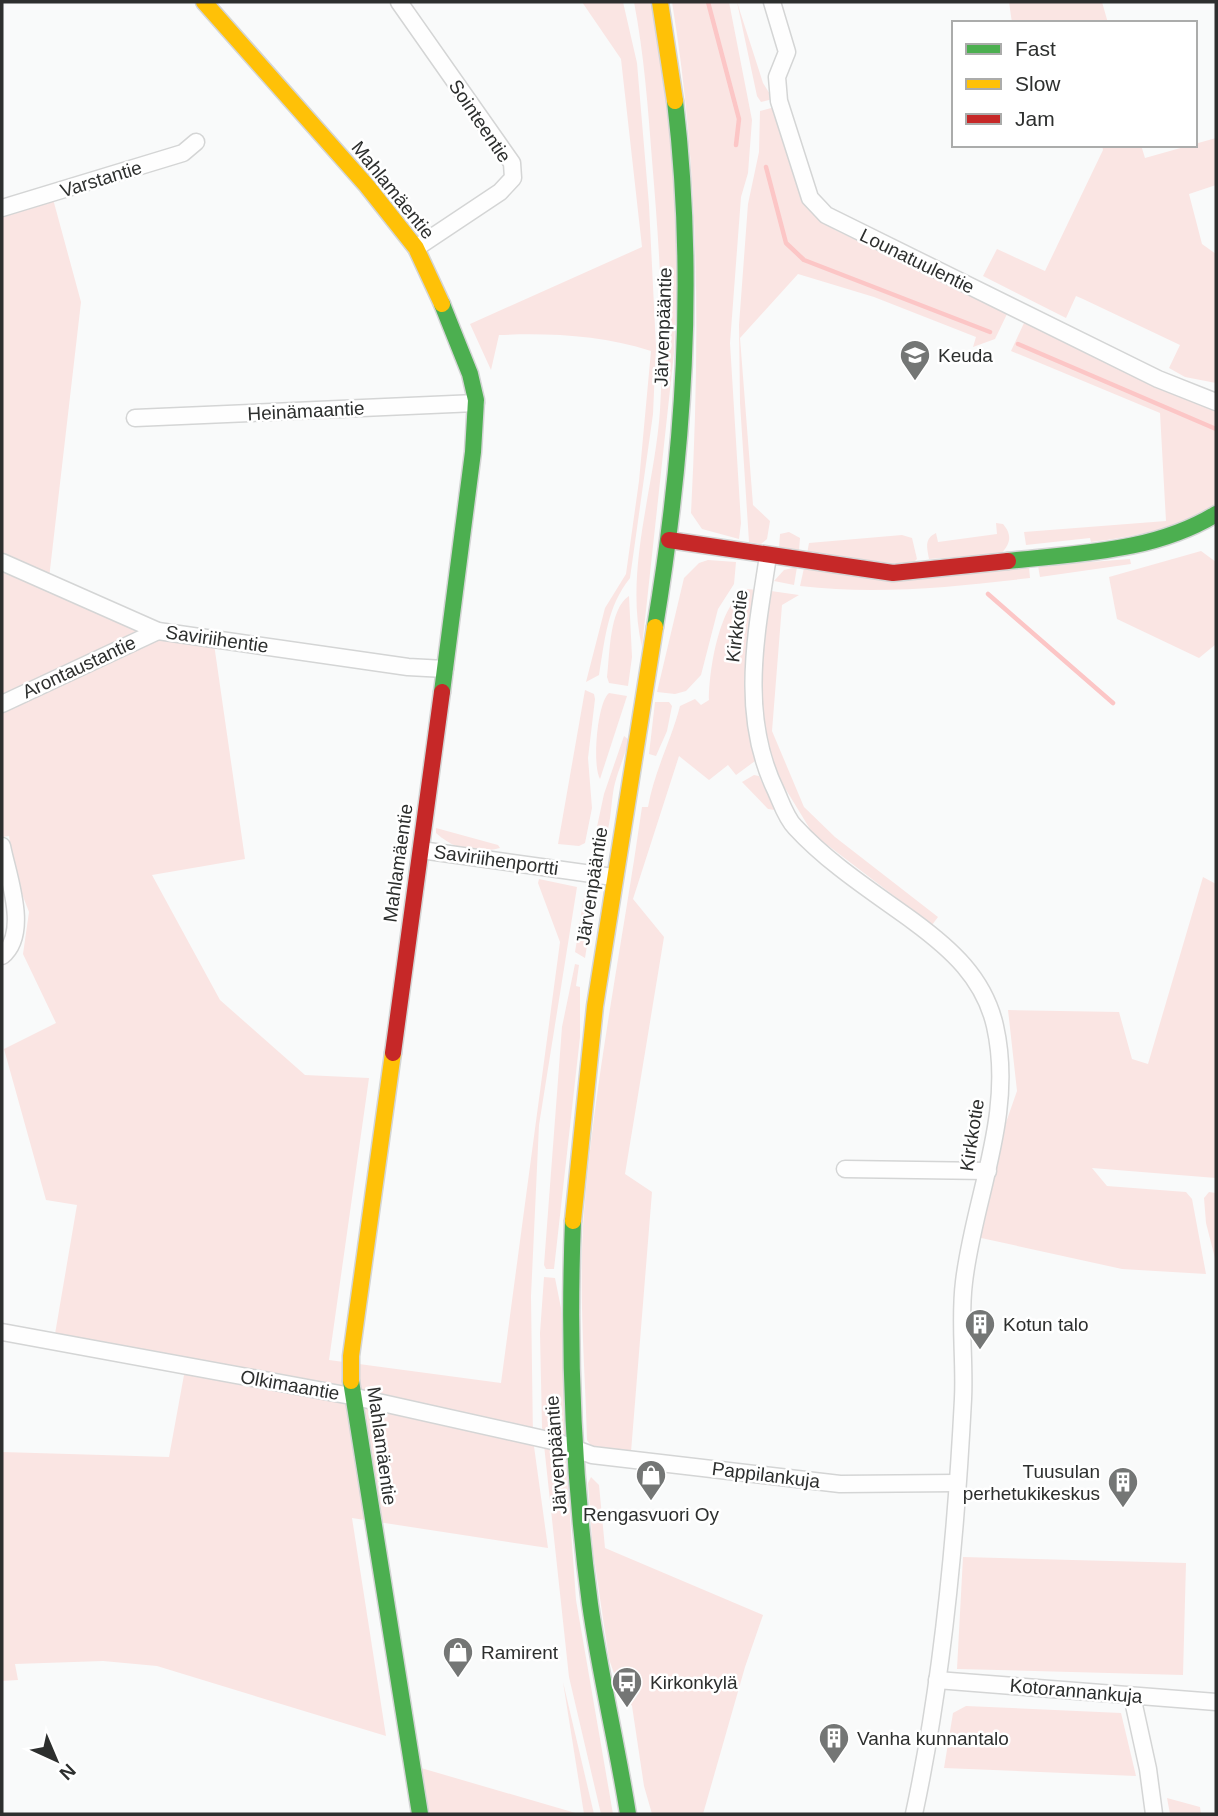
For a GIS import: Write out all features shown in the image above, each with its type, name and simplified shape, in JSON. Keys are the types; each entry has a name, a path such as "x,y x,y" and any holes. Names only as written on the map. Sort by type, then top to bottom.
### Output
{"street":[{"name":"Mahlamäentie","path":"204,2 376,197 416,248 440,298 470,374 476,403 445,669 359,1291 351,1396 420,1814"},
{"name":"Sointeentie","path":"399,2 512,163 513,178 500,192 416,248"},
{"name":"Järvenpääntie","path":"628,1814 623,1777 600,1671 576,1450 572,1394 571,1276 579,1141 613,877 669,540 686,354 686,210 673,79 660,2"},
{"name":"Lounatuulentie","path":"772,2 786,52 777,77 779,101 810,198 826,215 1147,373 1216,402"},
{"name":"Varstantie","path":"2,208 183,153 196,142"},
{"name":"Heinämaantie","path":"135,418 476,403"},
{"path":"669,540 861,571 926,571 1132,547 1195,527 1216,514"},
{"name":"Kirkkotie","path":"768,556 753,664 752,709 764,766 792,824 856,879 943,943 962,961 983,992 995,1024 1002,1069 999,1115 989,1171 968,1250 963,1287 964,1380 957,1483 936,1680 914,1814"},
{"name":"Saviriihentie","path":"2,562 158,631 408,667 445,669"},
{"name":"Arontaustantie","path":"2,704 158,631"},
{"path":"2,846 17,931 11,949 2,956"},
{"name":"Saviriihenportti","path":"421,850 613,877"},
{"path":"845,1169 989,1171"},
{"name":"Olkimaantie","path":"2,1332 351,1396 557,1442 576,1450"},
{"name":"Pappilankuja","path":"576,1450 840,1484 957,1483"},
{"name":"Kotorannankuja","path":"936,1680 1216,1702"},
{"path":"1132,1696 1148,1769 1154,1814"},
{"name":"Järvenpääntie","path":"623,1777 636,1814"}],"shaded area":[{"path":"582,2 623,2 637,63 649,205 656,347 653,414 630,578 612,612 599,675 586,682 605,608 626,574 639,481 651,351 613,341 575,336 499,335 491,370 470,324 642,247 621,59"},
{"path":"634,2 651,2 668,116 676,214 677,280 674,353 642,647 637,618 638,558 660,410 662,316 647,100"},
{"path":"672,2 729,2 752,120 748,173 741,197 730,343 741,523 739,539 702,529 691,513 696,384 693,193"},
{"path":"737,2 763,83 773,99 761,102 757,96"},
{"path":"1009,2 1102,2 1107,21 1012,21"},
{"path":"775,107 818,217 835,230 974,295 1007,314 995,339 973,347 976,337 874,297 798,274 740,338 753,505 770,521 767,539 761,544 749,542 740,403 739,325 748,204 759,152 760,111"},
{"path":"1216,138 1216,185 1189,194 1202,244 1216,254 1216,383 1185,377 1169,368 1180,345 1083,299 1076,296 1066,318 983,276 997,249 1045,271 1102,147 1142,147 1145,158 1184,147 1197,147 1197,143"},
{"path":"53,199 81,302 48,587 214,644 245,859 152,875 220,1000 305,1075 369,1078 329,1360 501,1383 560,942 538,883 539,879 577,887 539,1125 531,1296 533,1439 548,1548 352,1518 386,1736 157,1666 103,1661 15,1664 18,1680 2,1681 2,1452 169,1457 186,1364 55,1334 77,1205 46,1200 4,1049 56,1023 23,954 29,912 16,878 9,836 2,837 2,214"},
{"path":"1028,321 1169,392 1199,401 1216,411 1216,505 1187,520 1140,534 1091,542 1090,538 1026,545 1024,532 1166,521 1160,413 1011,351 1024,323"},
{"path":"996,523 1003,524 1009,536 1007,547 1001,554 929,559 927,547 932,535 936,533 938,542 997,534"},
{"path":"789,532 800,538 799,550 779,548 780,534"},
{"path":"902,535 912,538 917,559 911,565 807,554 809,543"},
{"path":"1201,551 1216,562 1216,644 1199,658 1117,619 1109,577"},
{"path":"1130,559 1131,564 1040,577 1038,566"},
{"path":"708,560 736,562 734,584 718,609 701,675 686,691 675,694 657,692 684,578 699,563"},
{"path":"797,567 794,585 774,581 784,570"},
{"path":"1029,567 1030,578 944,587 858,590 800,586 804,568"},
{"path":"747,589 758,590 744,682 755,761 736,775 728,765 709,780 679,756 633,899 664,937 625,1174 652,1192 631,1452 592,1447 587,1440 582,1326 584,1212 602,1059 642,807 648,807 654,781 680,706 695,699 701,705 709,700 717,639 729,608"},
{"path":"771,591 799,595 782,605 772,731 804,807 835,837 938,917 932,925 813,834 777,775 765,736 759,689"},
{"path":"629,596 632,657 628,686 609,683 607,677 614,621 622,602"},
{"path":"585,690 594,694 595,699 588,758 592,808 585,843 579,846 558,844"},
{"path":"609,693 627,696 600,779 596,761 597,734 601,709"},
{"path":"655,702 669,702 672,706 667,731 656,756 649,754"},
{"path":"624,736 629,740 615,783 607,832 604,841 591,855 604,794"},
{"path":"754,775 759,776 775,810 768,809 742,782"},
{"path":"436,828 498,845 500,848 482,851 458,847 436,833"},
{"path":"1203,877 1216,884 1216,1178 1092,1168 1107,1186 1186,1192 1192,1199 1206,1274 1122,1269 972,1236 989,1171 1017,1091 1008,1010 1119,1012 1132,1059 1148,1064"},
{"path":"585,891 594,901 585,958 575,952"},
{"path":"575,964 579,965 576,986 580,987 580,1037 554,1269 546,1269 544,1265 562,1027"},
{"path":"1209,1192 1216,1193 1216,1262 1206,1223 1204,1198"},
{"path":"544,1277 555,1278 561,1308 567,1435 563,1439 544,1434 542,1428 540,1333"},
{"path":"544,1445 561,1449 566,1461 576,1600 613,1814 601,1814 569,1677"},
{"path":"591,1477 599,1485 605,1548 763,1615 745,1667 703,1814 652,1814 644,1786 632,1706 619,1688 609,1659 593,1551 588,1483"},
{"path":"963,1557 1186,1563 1183,1675 957,1669"},
{"path":"563,1682 594,1814 584,1814"},
{"path":"966,1706 1121,1713 1136,1776 944,1768 953,1713"},
{"path":"421,1768 579,1814 429,1814"},
{"path":"1167,1798 1200,1807 1201,1814 1170,1814"}],"waterway":[{"path":"708,2 739,119 736,145"},
{"path":"766,167 786,243 804,260 990,332"},
{"path":"1018,344 1216,429"},
{"path":"988,594 1113,703"}],"traffic: fast":[{"path":"655,627 673,496 684,365 685,233 675,101"},
{"path":"442,304 470,374 476,400 473,452 442,692"},
{"path":"1008,561 1115,549 1167,536 1216,514"},
{"path":"573,1221 571,1317 579,1509 594,1631 628,1814"},
{"path":"351,1381 420,1814"}],"traffic: slow":[{"path":"204,2 367,186 416,248 442,304"},
{"path":"660,2 675,101"},
{"path":"573,1221 595,1006 655,627"},
{"path":"351,1381 351,1356 393,1053"}],"traffic: jam":[{"path":"669,540 893,573 1008,561"},
{"path":"393,1053 442,692"}],"place":[{"name":"Keuda","path":"915,382"},
{"name":"Kotun talo","path":"980,1351"},
{"name":"Rengasvuori Oy","path":"651,1502"},
{"name":"Tuusulan perhetukikeskus","path":"1123,1509"},
{"name":"Ramirent","path":"458,1679"},
{"name":"Kirkonkylä","path":"627,1709"},
{"name":"Vanha kunnantalo","path":"834,1765"}]}
